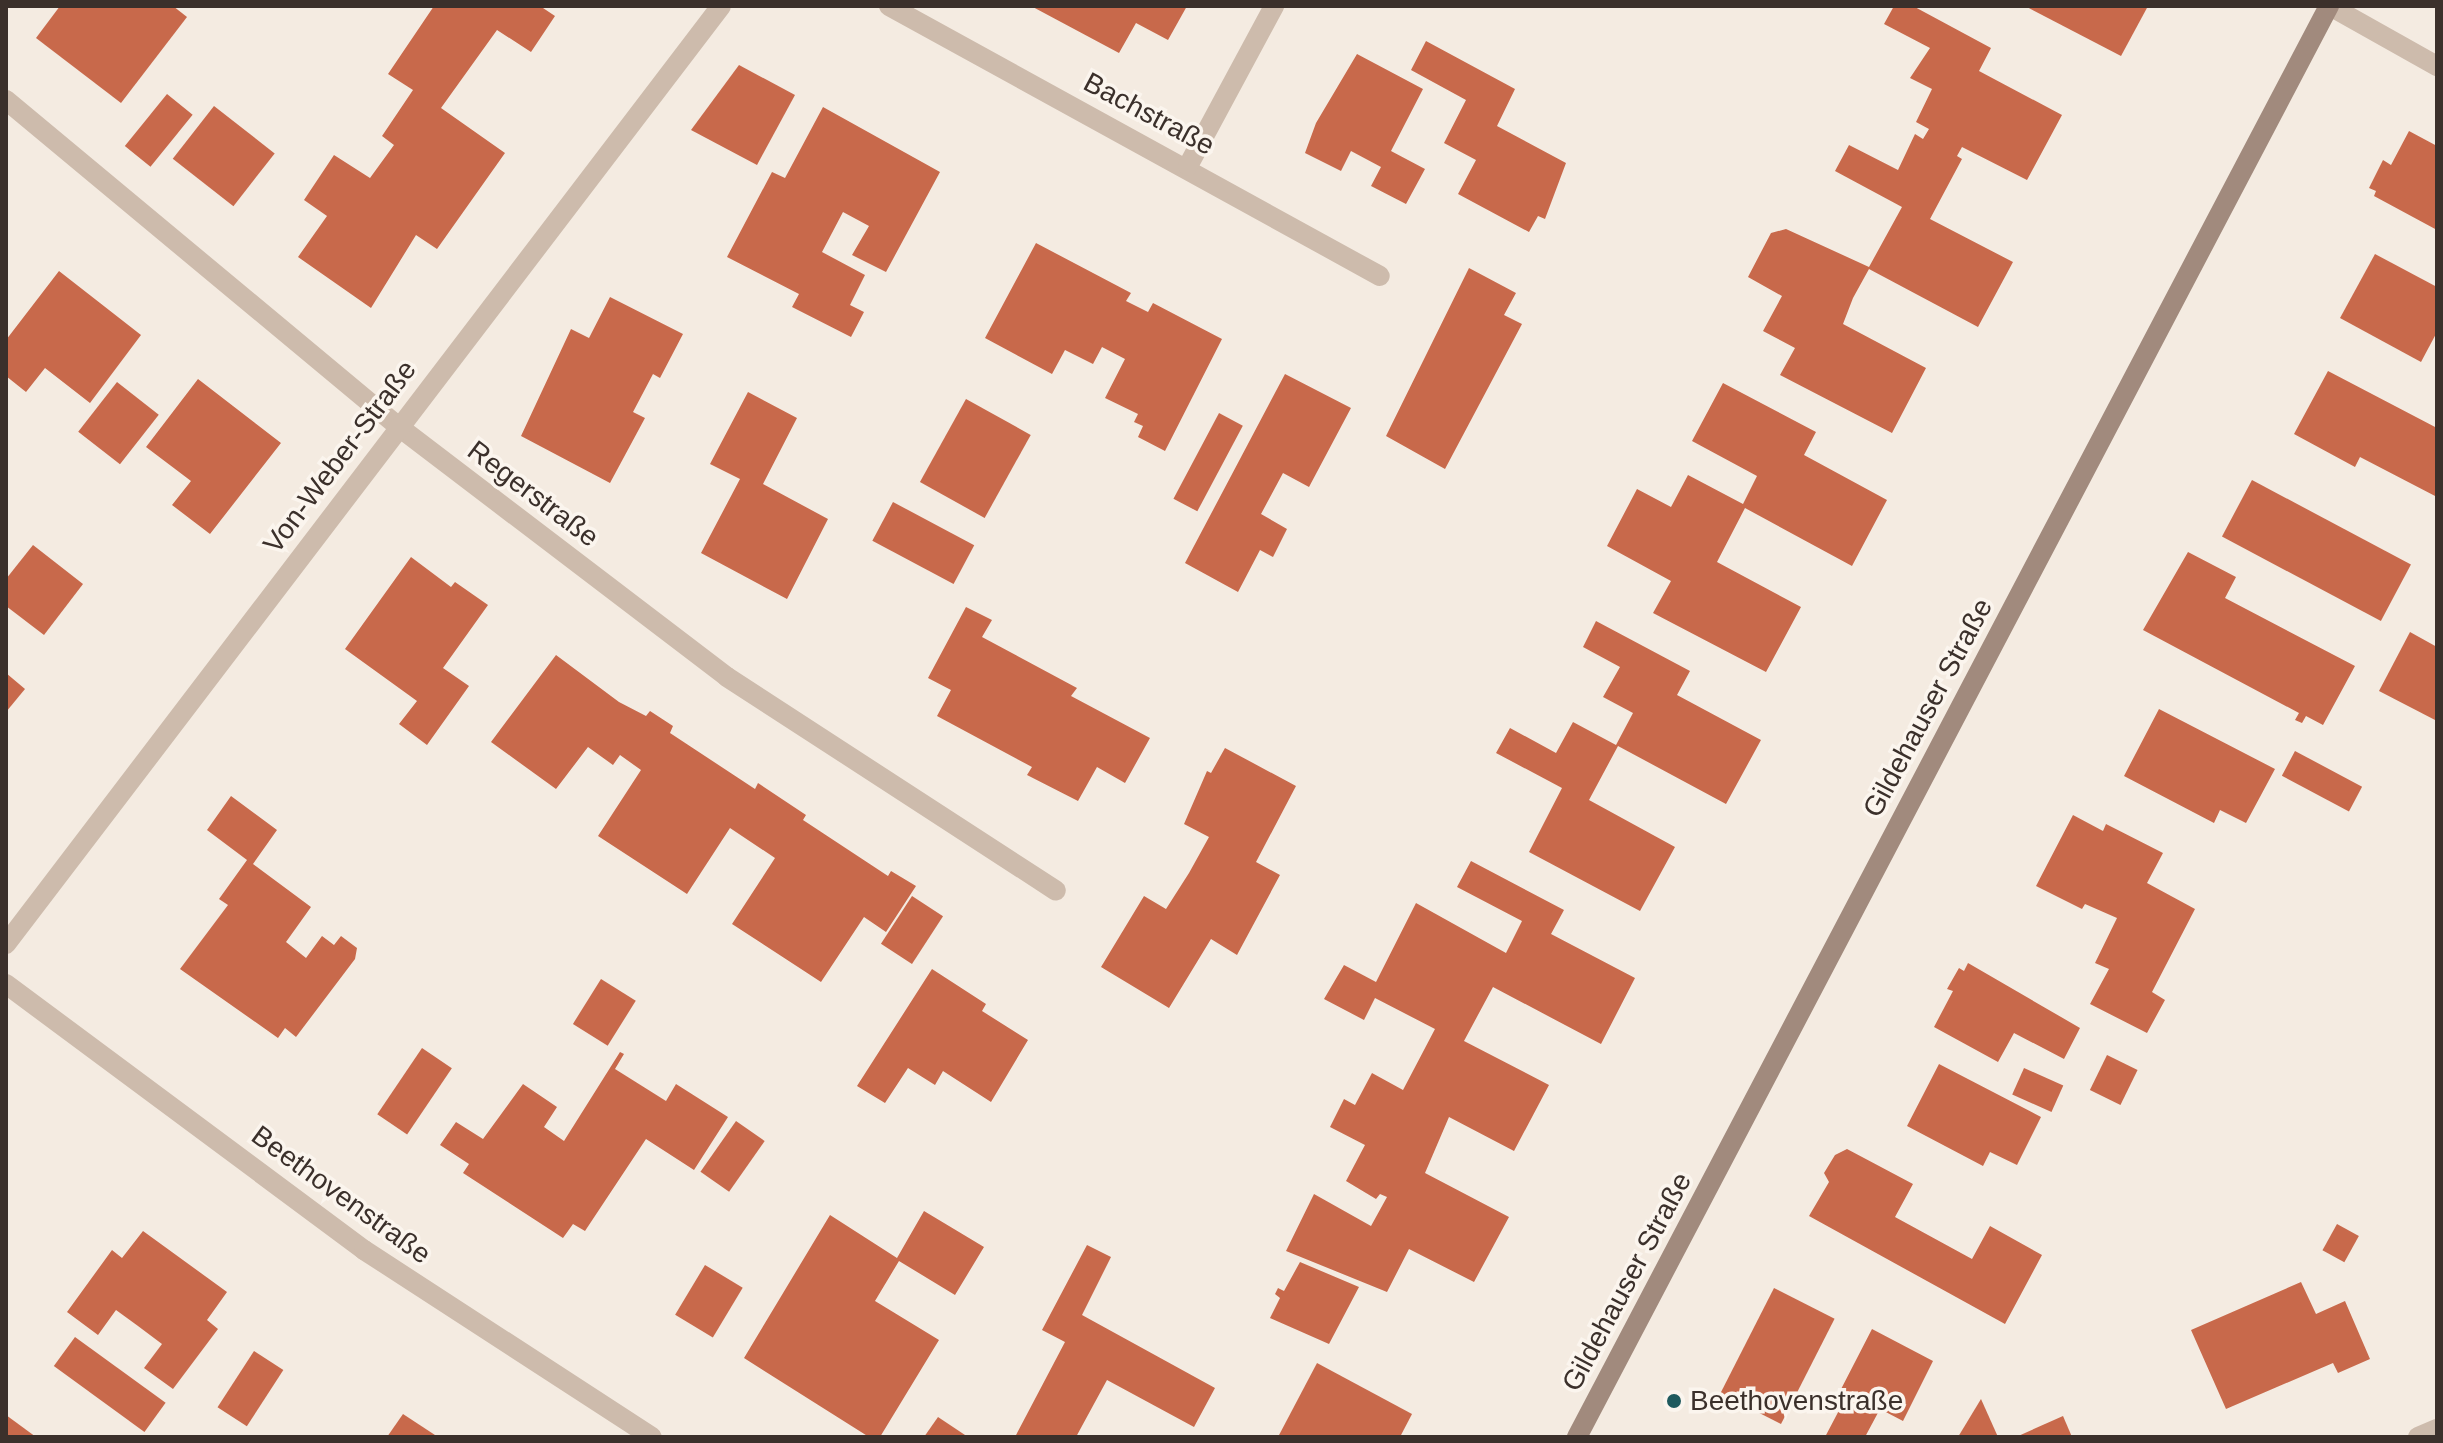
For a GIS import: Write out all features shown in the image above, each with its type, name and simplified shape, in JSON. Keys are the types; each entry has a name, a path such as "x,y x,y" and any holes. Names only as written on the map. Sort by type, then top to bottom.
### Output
{"main road":[{"name":"Gildehauser Straße","path":"1577,1437 2329,6"}],"street":[{"name":"Von-Weber-Straße","path":"6,944 721,6"},
{"name":"Bachstraße","path":"889,6 1188,166 1380,276"},
{"path":"1188,166 1274,6"},
{"path":"2329,6 2437,66"},
{"name":"Regerstraße","path":"6,100 399,427 727,677 1056,891"},
{"name":"Beethovenstraße","path":"6,984 364,1250 652,1437"},
{"path":"2418,1437 2437,1429"}],"building":[{"path":"60,6 173,6 187,17 121,103 36,38"},
{"path":"434,6 540,6 555,16 531,52 497,30 441,108 505,153 437,249 416,235 371,308 298,257 327,216 304,200 334,155 370,178 394,145 382,136 413,90 388,74"},
{"path":"1031,6 1187,6 1168,40 1136,23 1119,53"},
{"path":"1894,6 1913,6 1991,48 1979,71 2062,115 2027,180 1962,147 1957,156 1962,159 1930,219 2013,262 1978,327 1869,269 1853,298 1843,324 1926,368 1892,433 1780,375 1795,348 1763,331 1782,296 1748,277 1771,233 1786,229 1869,267 1902,207 1835,171 1849,145 1898,170 1915,134 1923,139 1929,129 1916,122 1932,89 1910,78 1930,48 1884,24"},
{"path":"2025,6 2148,6 2121,56"},
{"path":"1426,41 1515,89 1497,126 1566,163 1545,219 1538,216 1529,232 1458,194 1476,160 1444,143 1466,100 1411,70"},
{"path":"1357,54 1423,89 1391,151 1425,169 1406,204 1371,186 1381,167 1351,151 1341,171 1305,153 1316,123"},
{"path":"739,65 795,95 757,165 691,130"},
{"path":"167,94 193,115 150,167 125,146"},
{"path":"214,106 275,153 233,206 173,159"},
{"path":"823,107 940,172 886,272 852,255 869,226 843,212 822,252 865,275 850,305 864,312 851,337 792,307 799,294 727,257 772,172 785,178"},
{"path":"2409,131 2437,146 2437,230 2374,196 2376,191 2369,188 2383,160 2391,165"},
{"path":"1036,243 1131,293 1126,301 1148,312 1153,303 1222,339 1165,451 1138,437 1143,426 1134,422 1138,414 1105,398 1125,359 1102,347 1093,364 1065,350 1052,374 985,338"},
{"path":"2375,254 2437,287 2437,332 2421,362 2340,318"},
{"path":"1469,268 1516,293 1504,315 1522,324 1445,469 1386,436"},
{"path":"59,271 141,335 90,403 45,368 26,392 6,376 6,340"},
{"path":"610,297 683,334 660,378 653,374 633,412 645,418 610,483 521,436 571,329 589,338"},
{"path":"2328,371 2437,428 2437,497 2360,457 2355,467 2294,434"},
{"path":"1285,374 1351,408 1309,487 1283,473 1261,514 1287,529 1273,557 1260,550 1238,592 1185,563"},
{"path":"198,379 281,443 210,534 172,505 191,481 146,447"},
{"path":"117,382 159,415 120,464 78,432"},
{"path":"1723,383 1816,432 1804,455 1887,500 1852,566 1745,508 1717,562 1801,607 1766,672 1653,613 1671,581 1607,546 1637,489 1671,507 1688,475 1743,504 1757,476 1692,441"},
{"path":"748,392 797,418 763,484 828,519 787,599 701,553 740,479 710,464"},
{"path":"966,399 1031,435 985,518 920,482"},
{"path":"1219,413 1243,426 1197,511 1173,499"},
{"path":"2252,480 2411,565 2381,621 2222,537"},
{"path":"893,502 974,545 954,584 872,541"},
{"path":"33,545 83,584 44,635 6,606 6,579"},
{"path":"2188,552 2236,577 2225,598 2355,666 2323,725 2306,716 2302,723 2295,720 2299,713 2143,630"},
{"path":"411,557 451,587 455,582 488,605 443,668 469,686 427,745 399,724 417,701 345,649"},
{"path":"966,607 992,620 982,637 1077,688 1071,696 1150,738 1125,783 1097,767 1078,801 1027,775 1032,767 937,716 951,690 928,678"},
{"path":"1596,621 1690,671 1677,695 1761,740 1726,804 1618,746 1589,800 1675,847 1640,911 1529,852 1562,788 1496,753 1510,728 1556,753 1573,722 1616,745 1633,713 1603,697 1620,667 1583,647"},
{"path":"2410,632 2437,647 2437,721 2379,691"},
{"path":"556,655 619,702 646,716 650,711 673,726 670,733 755,789 758,783 806,815 803,820 888,876 891,871 916,886 886,932 864,917 821,982 732,924 775,858 730,828 687,894 598,836 641,770 620,755 613,765 588,747 556,789 491,742"},
{"path":"6,673 25,689 6,712"},
{"path":"2159,709 2275,769 2246,823 2220,810 2214,823 2124,776"},
{"path":"1225,748 1296,786 1256,862 1280,875 1237,955 1211,939 1169,1008 1101,967 1144,896 1166,909 1189,873 1209,837 1184,824 1207,771 1211,773"},
{"path":"2295,751 2362,787 2349,811 2282,776"},
{"path":"231,796 277,830 253,864 311,907 286,942 306,958 322,936 334,945 341,936 357,948 355,959 296,1037 285,1028 278,1038 180,969 228,905 219,899 247,860 207,830"},
{"path":"2073,815 2103,831 2106,824 2163,853 2147,883 2195,909 2152,992 2165,1000 2147,1033 2090,1004 2109,969 2095,963 2117,918 2085,904 2082,909 2036,886"},
{"path":"1471,861 1564,910 1551,934 1635,978 1601,1044 1493,987 1464,1041 1549,1085 1514,1151 1449,1117 1425,1173 1509,1217 1474,1282 1409,1249 1387,1292 1286,1251 1314,1194 1371,1226 1387,1197 1380,1194 1376,1199 1346,1181 1365,1145 1330,1127 1344,1099 1355,1105 1372,1073 1403,1090 1435,1029 1375,998 1364,1020 1324,999 1344,965 1376,982 1416,903 1506,953 1522,921 1457,887"},
{"path":"912,896 943,916 912,964 881,944"},
{"path":"1968,963 2080,1028 2064,1059 2014,1033 1998,1062 1934,1027 1953,991 1947,989 1959,968 1964,971"},
{"path":"932,969 986,1004 982,1011 1028,1040 991,1102 943,1071 935,1085 908,1068 885,1103 857,1086"},
{"path":"601,979 636,1001 608,1046 573,1024"},
{"path":"422,1048 452,1068 407,1134 377,1114"},
{"path":"620,1052 624,1054 615,1069 666,1101 676,1084 728,1117 694,1170 646,1139 585,1231 573,1224 563,1238 463,1173 469,1164 440,1145 456,1122 483,1139 523,1084 557,1107 544,1127 564,1141"},
{"path":"2107,1055 2138,1070 2120,1105 2090,1090"},
{"path":"1939,1064 2041,1117 2017,1165 1990,1152 1983,1166 1907,1126"},
{"path":"2024,1068 2063,1085 2051,1112 2012,1094"},
{"path":"736,1121 765,1141 729,1192 700,1172"},
{"path":"1847,1149 1913,1184 1895,1217 1972,1259 1990,1226 2042,1255 2005,1324 1809,1216 1829,1182 1824,1173 1835,1155"},
{"path":"924,1211 984,1247 955,1295 899,1261 875,1301 939,1340 880,1437 869,1437 744,1358 830,1215 897,1258"},
{"path":"2337,1224 2359,1236 2344,1262 2322,1250"},
{"path":"143,1231 227,1292 207,1320 218,1329 173,1389 144,1368 162,1344 116,1310 98,1335 67,1312 112,1250 122,1258"},
{"path":"1087,1245 1111,1257 1082,1315 1215,1388 1194,1427 1107,1380 1076,1437 1015,1437 1065,1342 1042,1330"},
{"path":"1300,1262 1359,1287 1329,1344 1270,1318 1280,1298 1275,1294 1278,1288 1284,1291"},
{"path":"705,1265 743,1288 713,1337 675,1315"},
{"path":"2301,1282 2316,1314 2345,1301 2370,1359 2338,1373 2333,1363 2226,1409 2191,1330"},
{"path":"1774,1288 1835,1319 1781,1424 1720,1393"},
{"path":"1872,1329 1933,1361 1903,1421 1880,1409 1865,1437 1825,1437 1845,1399 1838,1395"},
{"path":"75,1337 166,1403 144,1432 54,1366"},
{"path":"254,1351 283,1370 247,1426 218,1407"},
{"path":"1317,1363 1412,1414 1400,1437 1278,1437"},
{"path":"1981,1399 1998,1437 1958,1437"},
{"path":"403,1414 438,1437 387,1437"},
{"path":"6,1415 36,1437 6,1437"},
{"path":"2063,1416 2072,1437 2016,1437"},
{"path":"938,1417 968,1437 924,1437"}],"place":[{"name":"Beethovenstraße","path":"1674,1401"}]}
